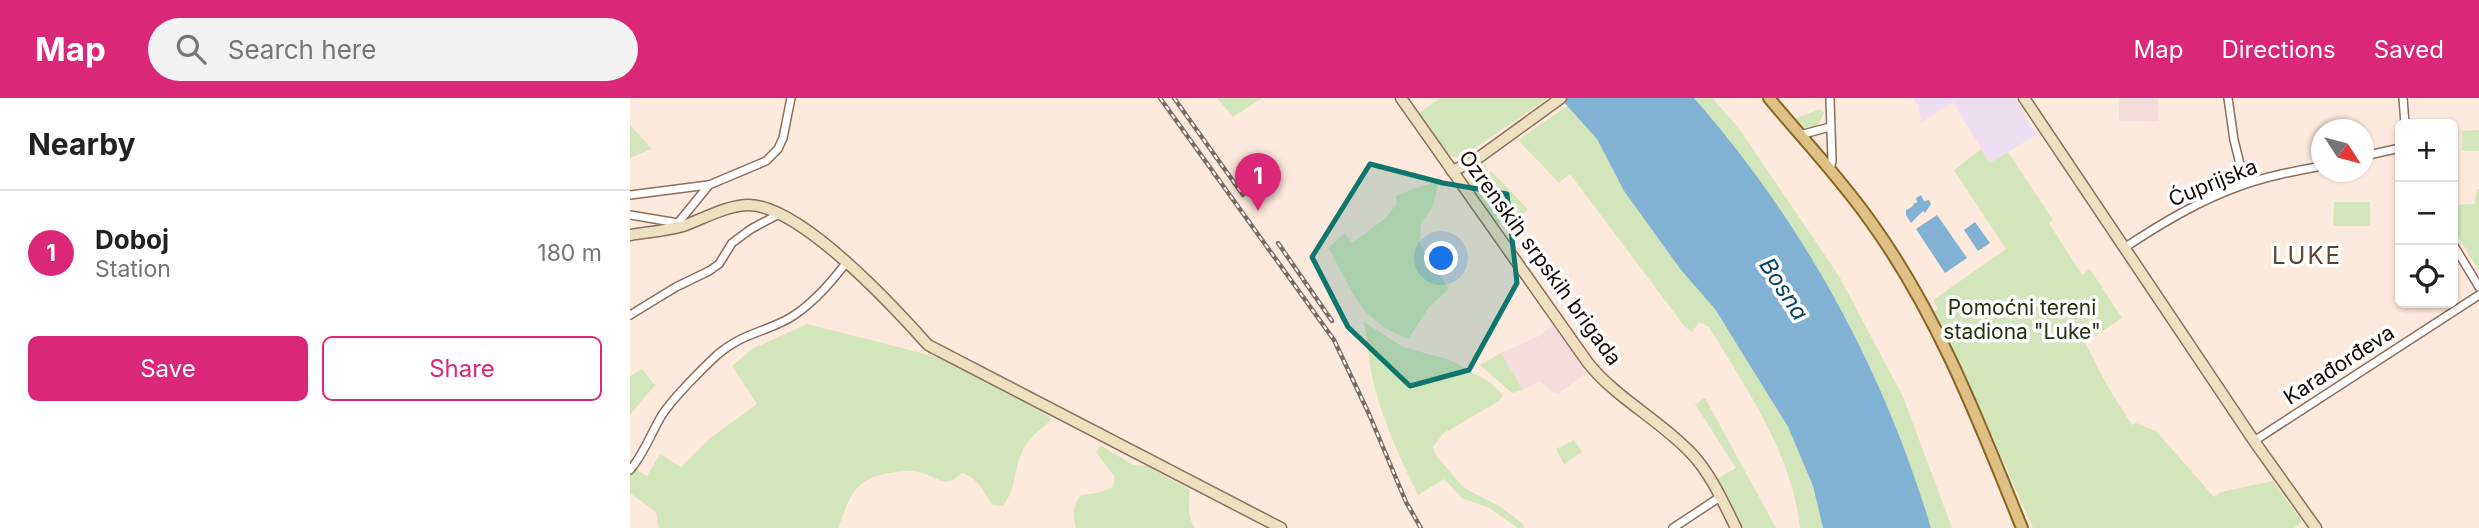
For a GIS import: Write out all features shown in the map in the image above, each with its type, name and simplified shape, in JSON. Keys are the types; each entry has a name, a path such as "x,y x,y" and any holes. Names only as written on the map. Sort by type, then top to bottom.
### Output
{"main road":[{"path":"1769,98 1872,223 1929,316 1962,382 2022,528"}],"street":[{"path":"630,195 709,185 766,161 778,149 783,138 791,98"},
{"name":"Ozrenskih srpskih brigada","path":"1401,98 1593,369 1691,453 1707,473 1736,528"},
{"path":"1452,171 1474,160 1561,98"},
{"path":"1830,98 1830,170"},
{"path":"2024,98 2254,441 2316,528"},
{"path":"2228,98 2234,140 2245,184"},
{"path":"2403,98 2405,119"},
{"path":"1800,135 1830,127"},
{"path":"2374,154 2395,149"},
{"name":"Ćuprijska","path":"2124,248 2186,209 2245,184 2311,169"},
{"path":"679,225 709,185"},
{"path":"630,235 679,225 734,207 749,205 779,215 813,234 884,298 928,345 1280,528"},
{"path":"630,215 679,225"},
{"path":"630,315 709,271 719,264 733,243 751,229 779,215"},
{"path":"2454,245 2479,287"},
{"path":"630,470 639,460 664,412 717,355 745,335 788,319 830,284 846,263"},
{"name":"Karađorđeva","path":"2254,441 2479,295"},
{"path":"1673,528 1720,497"}],"highlighted area":[{"path":"1370,164 1443,183 1507,194 1517,283 1469,370 1410,386 1348,327 1312,257"}],"shaded area":[{"path":"1915,98 2015,98 2036,135 1990,163 1953,102 1921,123 1919,104 1913,101"},
{"path":"2119,98 2158,98 2158,121 2119,121"},
{"path":"1553,325 1586,373 1558,394 1540,381 1523,390 1501,353 1539,336"}],"green space":[{"path":"1217,98 1262,98 1233,117"},
{"path":"1440,98 1548,98 1459,159 1447,154 1418,114"},
{"path":"1694,98 1712,98 1738,127 1839,276 1903,397 1952,528 1931,528 1912,469 1889,412 1836,300 1770,195"},
{"path":"1567,106 1597,139 1624,191 1681,270 1715,309 1788,427 1813,486 1823,528 1800,528 1788,474 1778,448 1709,327 1699,322 1692,332 1685,327 1570,174 1559,183 1518,140"},
{"path":"1821,109 1824,113 1813,128 1802,127 1793,119"},
{"path":"630,125 652,149 630,158"},
{"path":"2479,130 2479,151 2462,151 2462,131"},
{"name":"Pomoćni tereni stadiona \"Luke\"","path":"1981,149 1990,163 2008,152 2053,220 2049,223 2082,275 2090,269 2122,318 2085,343 2132,425 2136,423 2156,431 2214,497 2221,492 2273,481 2302,522 2294,528 2033,528 1934,312 1938,309 1933,300 2006,249 1954,170"},
{"path":"1487,162 1483,187 1487,199 1501,220 1499,226 1470,188 1469,181 1476,167"},
{"path":"1490,170 1528,209 1512,224 1488,192"},
{"path":"1439,182 1432,208 1421,223 1420,244 1449,289 1429,307 1408,339 1377,322 1358,302 1328,248 1345,233 1352,243 1386,218 1397,203 1396,196"},
{"path":"2479,189 2479,271 2458,236 2458,205 2474,204"},
{"path":"2334,202 2370,202 2370,226 2333,226"},
{"path":"1364,322 1403,347 1450,360 1491,383 1503,395 1499,401 1444,433 1433,447 1435,454 1464,488 1501,507 1523,524 1524,528 1518,528 1489,508 1462,498 1444,479 1418,495 1383,416 1370,366"},
{"path":"807,324 941,358 1038,408 1052,419 1025,447 1019,459 1011,492 1003,506 992,505 983,490 968,475 962,473 946,482 923,473 903,471 868,479 861,484 850,498 838,528 659,528 656,512 630,493 630,458 639,471 647,476 660,454 681,467 709,439 757,404 732,366 752,349"},
{"path":"1501,353 1523,390 1512,393 1480,365"},
{"path":"642,369 655,385 630,415 630,376"},
{"path":"1705,398 1776,528 1742,528 1715,480 1736,468 1695,404"},
{"path":"1574,440 1582,452 1564,464 1556,449"},
{"path":"1100,445 1133,465 1147,466 1190,490 1190,514 1195,528 1076,528 1074,511 1081,495 1098,493 1113,487 1115,477 1096,452"}],"water":[{"name":"Bosna","path":"1560,98 1694,98 1770,195 1836,300 1889,412 1912,469 1931,528 1823,528 1813,486 1788,427 1715,309 1681,270 1624,191 1597,139"},
{"path":"1921,195 1924,201 1929,200 1931,204 1925,213 1923,211 1911,223 1906,210 1917,203 1916,198"},
{"path":"1937,215 1967,258 1945,273 1916,229"},
{"path":"1975,222 1990,243 1978,251 1964,230"}],"railway":[{"path":"1160,98 1334,340 1406,502 1421,528"},
{"path":"1174,98 1243,195"},
{"path":"1278,243 1332,321"}],"place":[{"name":"Doboj","path":"1258,211"}],"district":[{"name":"LUKE","path":"2307,256"}]}
